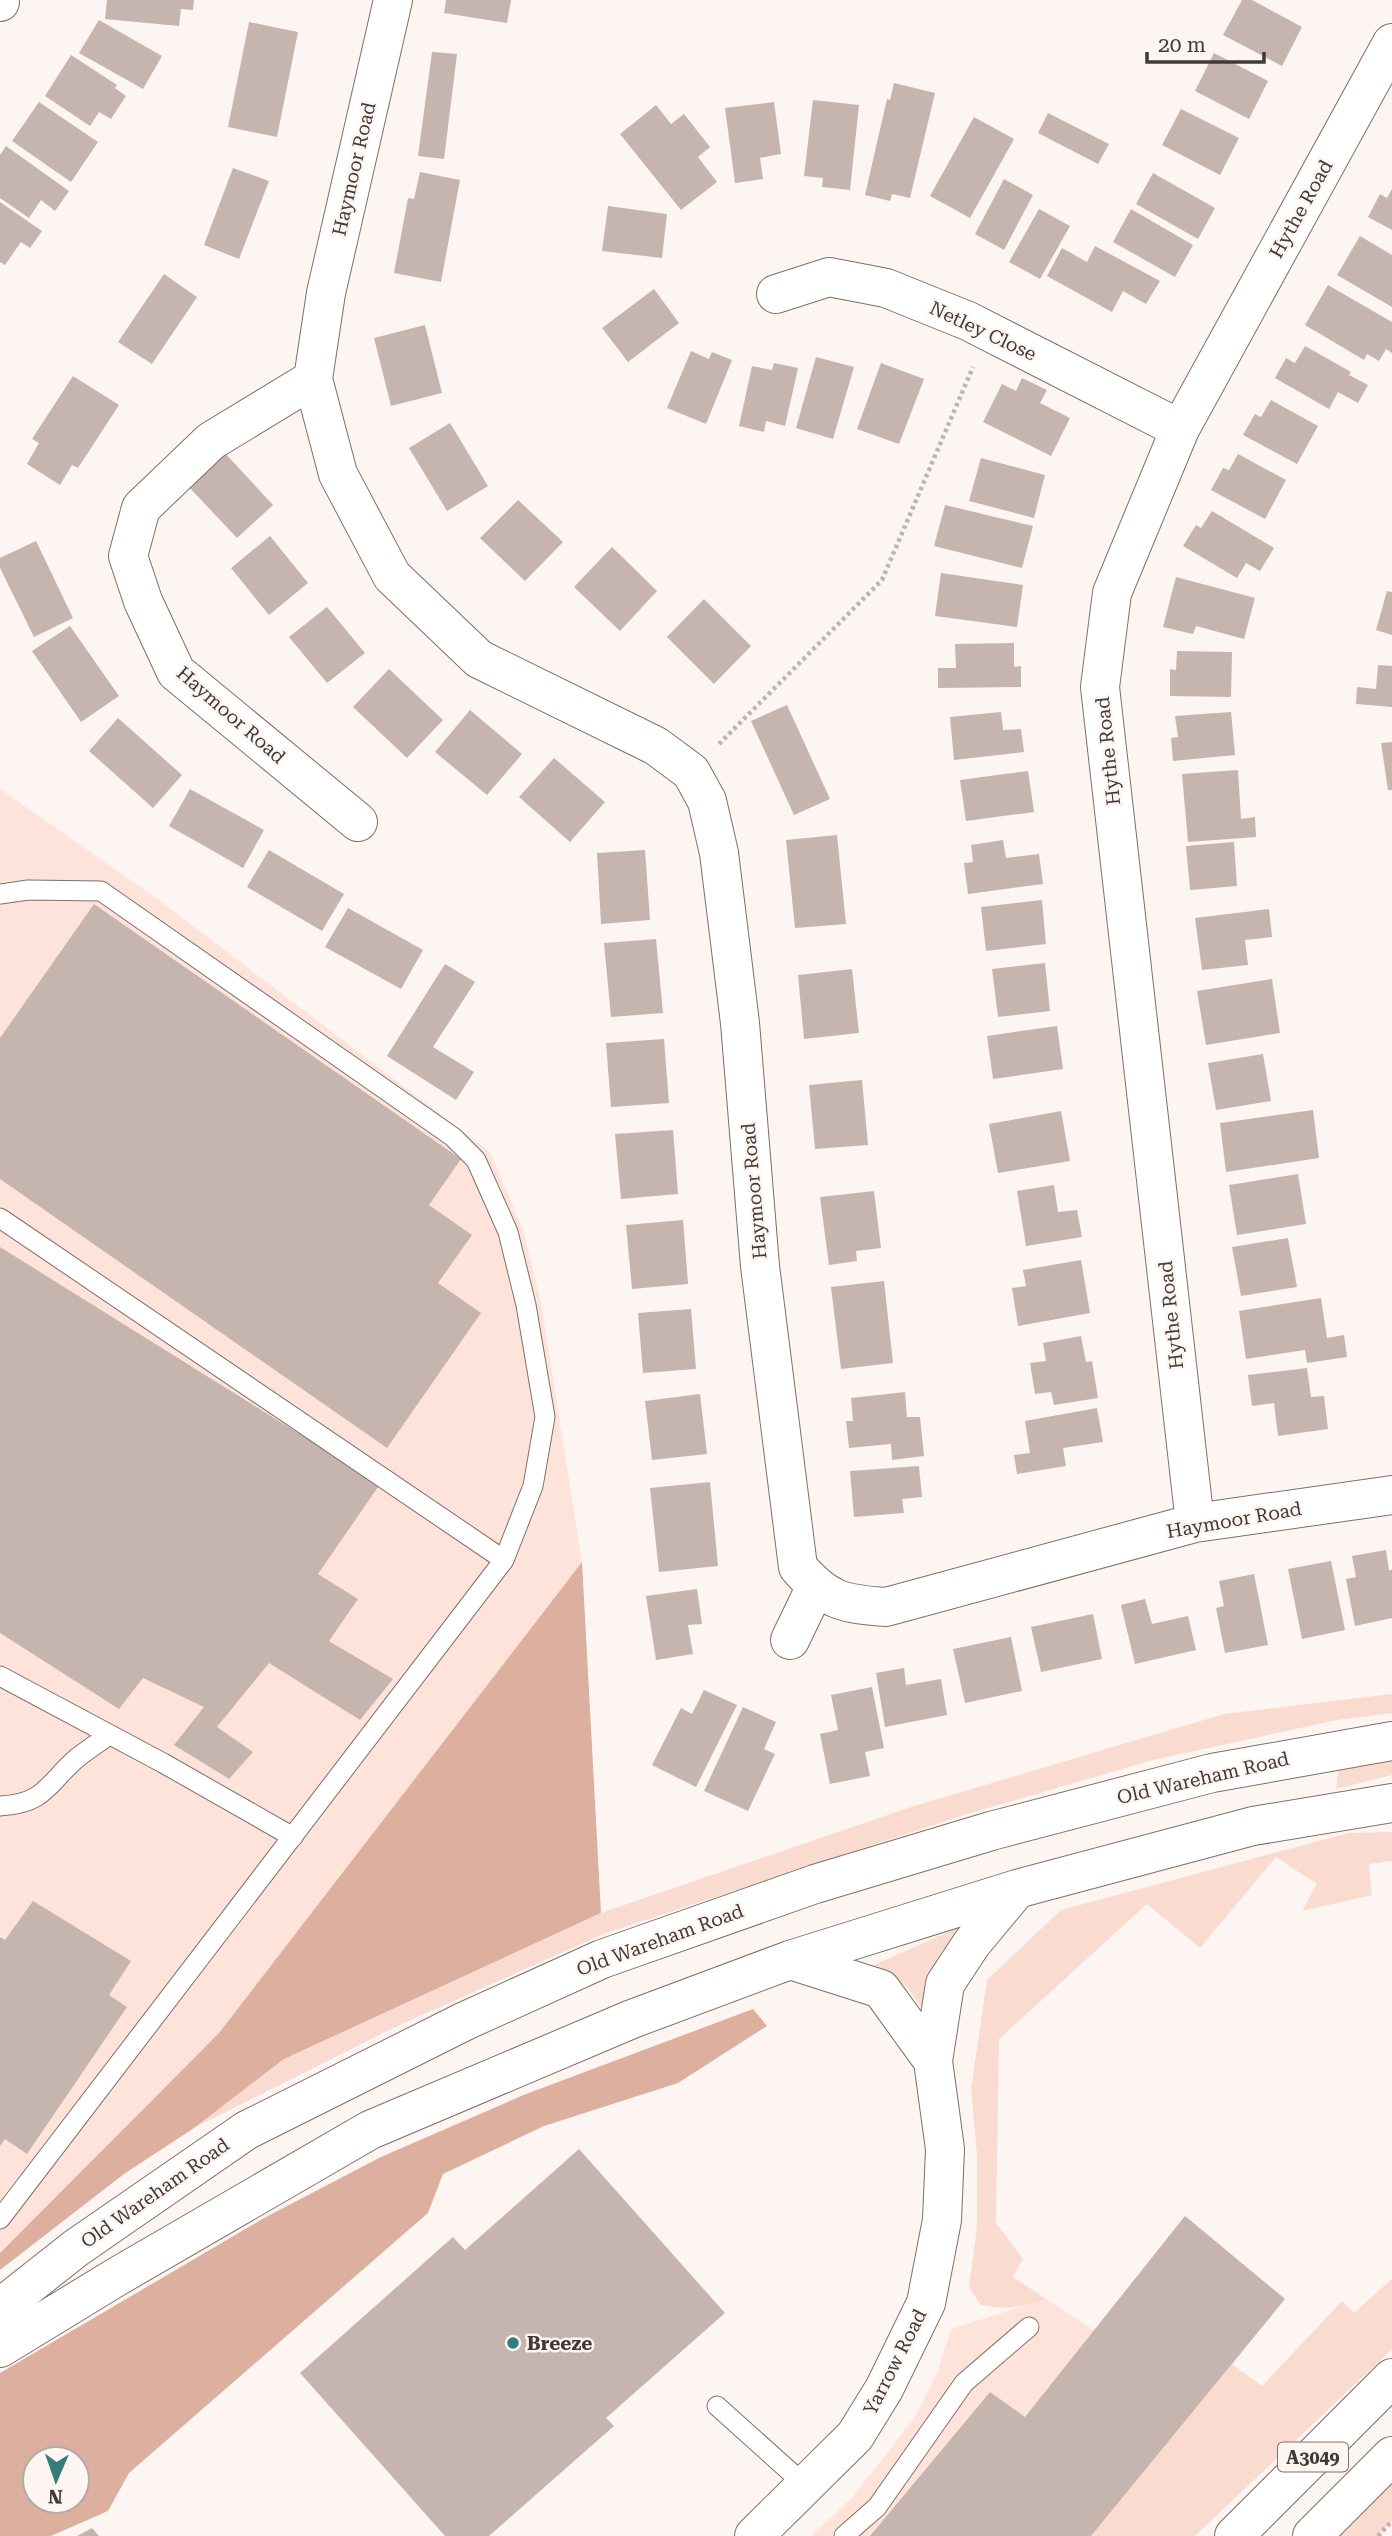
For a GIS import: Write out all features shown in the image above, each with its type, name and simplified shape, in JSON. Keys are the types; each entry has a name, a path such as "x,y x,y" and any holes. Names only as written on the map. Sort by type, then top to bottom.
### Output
{"main road":[{"name":"Haymoor Road","path":"393,0 326,293 313,379 338,474 392,576 479,659 656,746 691,772 707,801 719,853 740,1023 760,1266 798,1567 816,1588 847,1605 886,1607 935,1591 1195,1523 1392,1495"},
{"name":"Hythe Road","path":"1195,1523 1100,687 1112,593 1180,429 1392,43"},
{"name":"Netley Close","path":"776,294 829,277 886,288 988,331 1180,429"},
{"name":"Haymoor Road","path":"313,379 211,442 141,508 128,556 143,601 176,672 358,822"},
{"path":"790,1640 816,1588"},
{"name":"Old Wareham Road","path":"0,2308 76,2248 247,2130 454,2026 602,1959 815,1884 991,1831 1212,1773 1392,1741"},
{"path":"0,2348 118,2276 370,2130 632,2019 790,1960 1017,1889 1253,1826 1392,1803"},
{"name":"Yarrow Road","path":"754,2536 856,2436 884,2389 926,2303 942,2220 945,2149 933,2061 945,1984 972,1943 1017,1889"},
{"name":"Yarrow Road","path":"790,1960 881,1989 933,2061"},
{"name":"A3049","path":"1234,2536 1392,2378"},
{"name":"A3049","path":"1312,2536 1392,2456"}],"lane":[{"path":"0,894 28,890 101,891 441,1129 476,1160 489,1183 508,1232 526,1305 545,1417 533,1486 504,1560 0,2219"},
{"path":"0,1218 504,1560"},
{"path":"0,1676 293,1837"},
{"path":"0,1806 23,1805 52,1786 76,1760 109,1735"},
{"path":"844,2536 877,2507 964,2383 1029,2327"},
{"path":"717,2406 806,2486"}],"path":[{"path":"691,772 882,580 988,331"},
{"path":"1378,2536 1392,2521"}],"shaded area":[{"path":"0,789 152,895 490,1152 523,1230 541,1303 582,1562 219,2033 0,2253"},
{"path":"582,1562 601,1913 284,2059 194,2128 124,2174 0,2270 0,2253 219,2033"},
{"path":"1392,1694 1392,1713 1337,1720 1153,1760 961,1816 606,1933 393,2028 194,2128 284,2059 601,1913 911,1807 1224,1714"},
{"path":"1392,1760 1392,1775 1336,1789 1339,1768"},
{"path":"1392,1832 1392,1861 1369,1864 1372,1895 1302,1911 1317,1884 1276,1857 1200,1948 1147,1904 999,2039 996,2223 1023,2259 1013,2277 1046,2299 1014,2307 981,2305 969,2287 977,2227 977,2154 971,2089 987,1980 1061,1910 1349,1833"},
{"path":"975,1920 939,1957 921,2007 908,1988 874,1965"},
{"path":"753,2009 767,2026 678,2083 544,2126 443,2174 428,2213 129,2473 108,2511 51,2536 0,2536 0,2373 266,2217 381,2157 526,2094"},
{"path":"1185,2216 1285,2299 1091,2536 811,2536 852,2498 915,2417 938,2371 951,2329 1046,2299 1094,2330"},
{"path":"1392,2279 1392,2349 1195,2536 1091,2536 1232,2364 1262,2386 1342,2301 1354,2313"},
{"path":"1392,2456 1392,2521 1378,2536 1312,2536"}],"building":[{"path":"107,0 194,0 193,10 181,9 179,26 105,19"},
{"path":"446,0 511,0 507,23 444,13"},
{"path":"1242,0 1252,0 1302,27 1282,66 1223,35"},
{"path":"99,20 162,56 143,89 79,53"},
{"path":"249,22 298,32 277,137 228,127"},
{"path":"432,52 457,54 444,159 418,156"},
{"path":"1214,53 1268,81 1249,119 1195,91"},
{"path":"71,55 117,85 115,88 126,96 111,119 99,112 90,126 45,96"},
{"path":"894,83 935,93 910,198 892,194 890,201 865,195 887,99 890,100"},
{"path":"813,100 859,105 850,190 822,187 823,178 804,176"},
{"path":"39,102 98,142 71,182 12,141"},
{"path":"774,102 781,154 760,158 763,179 735,183 725,108"},
{"path":"656,105 671,124 684,114 710,147 698,157 717,182 681,210 620,134"},
{"path":"1181,109 1239,138 1220,175 1162,145"},
{"path":"1048,113 1109,144 1098,164 1038,133"},
{"path":"974,117 1014,139 970,218 930,196"},
{"path":"6,146 69,191 55,211 41,200 29,218 0,198 0,155"},
{"path":"233,168 269,181 239,259 204,245"},
{"path":"420,172 460,180 441,282 394,273 408,198 414,199"},
{"path":"1153,173 1215,208 1198,239 1136,204"},
{"path":"1004,179 1033,195 1004,250 975,234"},
{"path":"1392,189 1392,230 1368,217 1380,194 1387,198"},
{"path":"0,202 42,231 30,248 21,242 5,265 0,262"},
{"path":"608,206 667,214 662,258 602,251"},
{"path":"1039,209 1070,226 1040,279 1009,262"},
{"path":"1131,209 1193,245 1175,277 1113,242"},
{"path":"1360,236 1392,255 1392,307 1337,275"},
{"path":"1095,246 1160,281 1146,304 1123,291 1112,312 1047,276 1062,248 1087,262"},
{"path":"164,274 197,297 152,364 118,342"},
{"path":"1328,285 1392,322 1392,353 1386,349 1379,361 1367,354 1364,360 1305,325"},
{"path":"654,289 679,323 628,362 602,328"},
{"path":"425,325 442,393 391,406 374,338"},
{"path":"1305,346 1351,372 1349,375 1368,385 1358,403 1338,392 1329,409 1275,378 1286,358 1295,363"},
{"path":"691,351 709,359 712,352 732,360 706,424 667,408"},
{"path":"816,357 854,367 833,439 796,428"},
{"path":"774,363 798,368 785,426 766,421 764,432 739,426 752,366 772,370"},
{"path":"881,363 924,379 899,444 857,429"},
{"path":"73,376 119,405 78,468 72,465 60,485 27,464 39,443 32,439"},
{"path":"1022,378 1047,390 1040,403 1070,418 1051,456 983,422 1002,384 1016,391"},
{"path":"1271,400 1318,426 1297,464 1243,435 1255,414 1261,417"},
{"path":"450,423 488,486 447,511 409,448"},
{"path":"224,452 273,505 237,538 188,486"},
{"path":"1238,454 1286,480 1265,519 1211,490 1223,468 1229,470"},
{"path":"981,458 1045,475 1034,518 969,501"},
{"path":"518,500 563,542 525,581 480,538"},
{"path":"945,505 1033,526 1022,568 934,546"},
{"path":"1212,511 1274,548 1260,571 1246,563 1237,578 1183,546 1196,525 1201,528"},
{"path":"270,536 308,583 269,615 231,568"},
{"path":"36,541 73,618 34,637 0,568 0,558"},
{"path":"612,547 657,591 620,631 574,587"},
{"path":"941,573 1023,585 1017,627 935,616"},
{"path":"1176,577 1255,598 1244,639 1196,626 1193,634 1163,627"},
{"path":"1387,591 1392,592 1392,635 1376,630"},
{"path":"704,599 751,646 714,684 667,637"},
{"path":"327,607 365,653 327,683 289,637"},
{"path":"70,626 119,696 81,722 32,651"},
{"path":"1014,643 1014,667 1021,666 1021,687 938,688 938,668 956,668 955,644"},
{"path":"1177,651 1232,652 1231,697 1170,696 1170,669 1176,670"},
{"path":"1378,665 1392,666 1392,707 1356,704 1357,687 1376,689"},
{"path":"389,669 443,720 407,758 353,707"},
{"path":"787,705 830,799 794,815 751,721"},
{"path":"470,710 522,754 487,795 435,752"},
{"path":"1001,712 1003,730 1021,729 1024,752 954,760 950,717"},
{"path":"1231,712 1235,755 1173,761 1171,738 1178,737 1175,716"},
{"path":"118,718 182,775 153,808 89,751"},
{"path":"1392,742 1392,790 1388,790 1381,743"},
{"path":"554,758 605,802 570,842 519,797"},
{"path":"1238,770 1241,819 1255,817 1256,837 1188,842 1182,774"},
{"path":"1028,771 1034,812 966,821 960,780"},
{"path":"190,789 264,830 243,868 169,826"},
{"path":"837,835 846,924 795,928 786,840"},
{"path":"1003,840 1006,858 1039,854 1043,884 968,894 964,863 973,862 971,845"},
{"path":"1234,842 1237,886 1190,890 1186,846"},
{"path":"269,850 344,894 322,931 247,887"},
{"path":"645,850 650,920 601,924 597,853"},
{"path":"1042,900 1046,944 986,951 981,907"},
{"path":"94,904 461,1159 429,1205 472,1235 438,1283 481,1313 387,1448 0,1179 0,1038"},
{"path":"348,908 423,950 401,989 325,947"},
{"path":"1269,909 1272,937 1245,940 1248,965 1202,970 1195,918"},
{"path":"656,939 663,1013 611,1017 604,943"},
{"path":"1045,963 1050,1011 998,1017 992,969"},
{"path":"445,964 475,982 433,1047 474,1072 456,1100 387,1056"},
{"path":"852,969 859,1033 804,1039 798,975"},
{"path":"1272,979 1280,1033 1206,1045 1197,991"},
{"path":"1057,1026 1063,1069 993,1079 987,1036"},
{"path":"664,1039 669,1103 611,1107 606,1043"},
{"path":"1263,1054 1271,1101 1216,1110 1208,1063"},
{"path":"862,1080 868,1145 815,1149 809,1085"},
{"path":"1313,1110 1319,1158 1226,1172 1220,1123"},
{"path":"1061,1111 1070,1161 998,1173 989,1124"},
{"path":"673,1130 678,1194 621,1199 615,1134"},
{"path":"1298,1174 1306,1224 1237,1235 1229,1185"},
{"path":"1054,1185 1058,1212 1077,1210 1082,1237 1026,1246 1017,1191"},
{"path":"874,1191 881,1248 856,1251 857,1261 829,1265 820,1197"},
{"path":"683,1220 688,1284 632,1289 626,1225"},
{"path":"1288,1238 1297,1287 1241,1296 1232,1247"},
{"path":"0,1247 380,1484 318,1574 358,1599 329,1641 393,1679 360,1720 269,1663 217,1727 253,1752 229,1779 174,1745 204,1707 143,1678 119,1709 0,1633"},
{"path":"1081,1260 1090,1313 1018,1326 1012,1288 1026,1286 1023,1270"},
{"path":"884,1281 893,1363 841,1369 831,1287"},
{"path":"1321,1298 1327,1338 1344,1335 1347,1357 1307,1363 1305,1350 1246,1359 1239,1311"},
{"path":"691,1309 696,1369 643,1373 638,1313"},
{"path":"1081,1336 1086,1362 1092,1361 1098,1398 1054,1405 1051,1392 1035,1394 1030,1363 1046,1361 1043,1343"},
{"path":"1307,1368 1311,1397 1324,1396 1328,1429 1278,1436 1274,1403 1252,1406 1248,1375"},
{"path":"905,1392 907,1417 920,1417 924,1456 892,1460 891,1444 849,1448 846,1421 853,1421 851,1398"},
{"path":"700,1394 707,1454 652,1460 645,1401"},
{"path":"1097,1408 1103,1442 1063,1448 1066,1466 1017,1474 1014,1455 1030,1453 1025,1421"},
{"path":"919,1466 922,1497 902,1499 904,1513 854,1517 850,1471"},
{"path":"710,1482 718,1566 659,1572 650,1488"},
{"path":"1386,1550 1389,1570 1392,1570 1392,1618 1355,1626 1346,1579 1356,1577 1352,1556"},
{"path":"1331,1561 1345,1630 1302,1639 1288,1569"},
{"path":"1254,1574 1268,1645 1225,1653 1216,1608 1224,1606 1219,1581"},
{"path":"697,1589 702,1624 688,1625 693,1654 656,1660 646,1596"},
{"path":"1145,1599 1152,1624 1188,1616 1196,1650 1135,1664 1121,1605"},
{"path":"1093,1614 1102,1659 1041,1672 1031,1627"},
{"path":"1011,1637 1022,1691 965,1703 953,1649"},
{"path":"904,1668 906,1685 941,1679 947,1715 885,1727 876,1673"},
{"path":"872,1687 884,1748 865,1752 870,1776 830,1784 820,1734 838,1730 831,1695"},
{"path":"704,1690 737,1705 696,1787 652,1765 681,1708 692,1714"},
{"path":"743,1707 776,1722 764,1749 775,1754 748,1811 704,1791"},
{"path":"33,1901 131,1961 109,1995 127,2007 27,2154 5,2139 0,2146 0,1937 5,1940"},
{"name":"Breeze","path":"579,2149 725,2313 606,2418 614,2426 489,2536 445,2536 300,2373 453,2237 465,2250"},
{"path":"1185,2216 1285,2299 1091,2536 870,2536 990,2392 1025,2417"},
{"path":"92,2528 99,2536 77,2536"}],"place":[{"name":"Breeze","path":"513,2343"}]}
